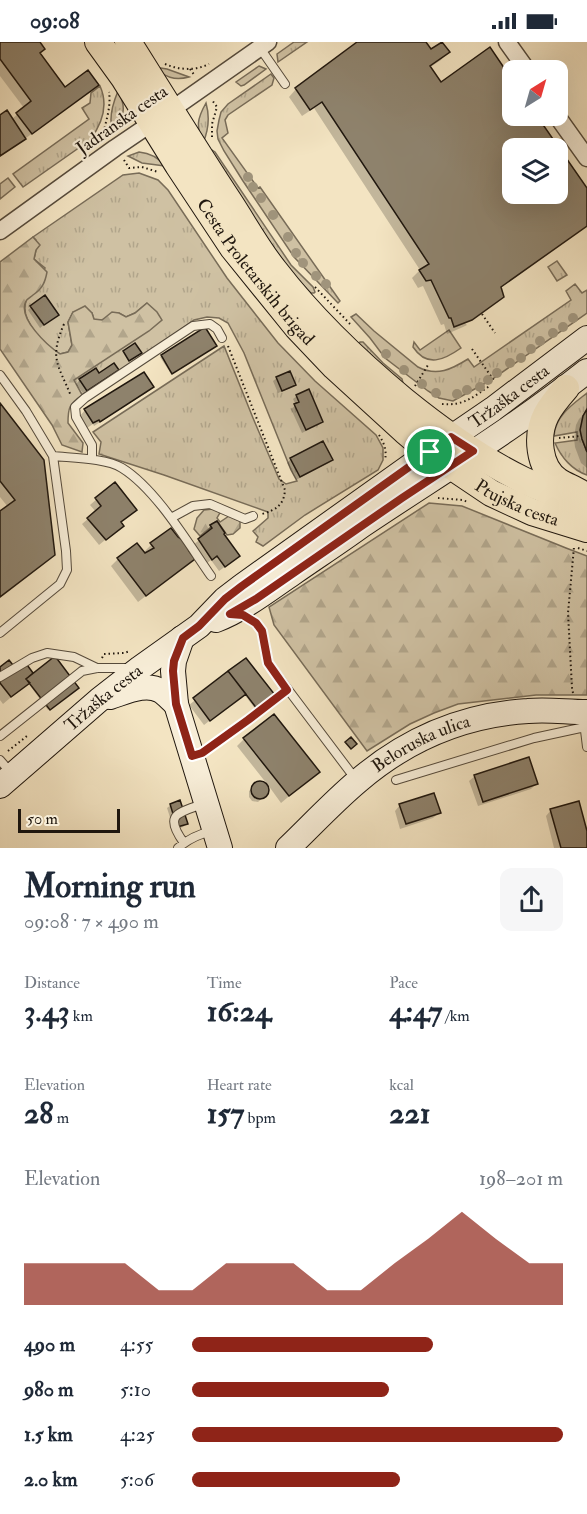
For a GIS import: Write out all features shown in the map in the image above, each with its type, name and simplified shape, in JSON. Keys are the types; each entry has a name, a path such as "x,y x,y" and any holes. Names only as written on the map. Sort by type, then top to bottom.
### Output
{"main road":[{"name":"Cesta Proletarskih brigad","path":"98,42 124,78 162,117 274,270 323,327 349,354 428,421 451,437"},
{"name":"Cesta Proletarskih brigad","path":"128,42 162,117 178,165 233,248 297,327 335,367 405,431 430,452 452,466"},
{"name":"Tržaška cesta","path":"4,773 140,668 191,632 242,586 493,409 587,338"},
{"name":"Tržaška cesta","path":"191,632 256,599 566,388 587,371"},
{"path":"566,388 547,413 541,427 541,456 556,479 587,496"},
{"name":"Ptujska cesta","path":"451,437 505,471 587,505"},
{"name":"Ptujska cesta","path":"452,466 490,493 536,513 581,538"},
{"path":"191,632 174,661 176,704 217,839"},
{"path":"99,700 149,687 160,690 176,704"},
{"name":"Beloruska ulica","path":"288,848 357,782 392,755 433,733 459,722 494,714 530,710 582,711"}],"street":[{"path":"507,42 519,60"},
{"name":"Jadranska cesta","path":"0,231 264,45"},
{"path":"565,126 587,158"}],"lane":[{"path":"264,45 285,84"},
{"path":"92,459 92,445 76,417 75,407 193,326 210,324 217,328 222,338"},
{"path":"0,375 26,411 53,456 67,570 60,584 0,633"},
{"path":"53,456 92,459 121,467 146,487 171,518 211,576"},
{"path":"171,518 193,506 210,504 246,519 254,516"},
{"path":"536,513 557,530"},
{"path":"230,614 243,615 256,623 262,631 268,663 357,782"},
{"path":"0,677 32,658 47,653 74,657 97,668"},
{"path":"0,736 82,671 97,668 140,668"},
{"path":"192,756 202,753 287,690"},
{"path":"582,711 587,747"},
{"name":"Beloruska ulica","path":"396,780 534,738 582,711"},
{"path":"207,803 178,813 173,825 181,845 200,834 217,839"}],"path":[{"path":"163,63 172,67 190,69"},
{"path":"104,130 110,98 108,89"},
{"path":"214,143 211,135 217,107"},
{"path":"314,286 355,329"},
{"path":"482,314 495,333"},
{"path":"64,324 56,341 55,355 59,371 75,407"},
{"path":"222,338 228,346 285,490 285,500 272,512 254,516"},
{"path":"472,348 495,382"},
{"path":"415,387 428,365"},
{"path":"408,382 420,391"},
{"path":"440,404 455,405 482,391"},
{"path":"377,433 385,444 384,466"},
{"path":"550,439 581,436"},
{"path":"431,500 438,498 462,500 472,504"},
{"path":"581,538 568,613 572,688 582,711"}],"green space":[{"path":"294,42 307,42 278,62 277,54"},
{"path":"259,66 266,69 244,85 241,86 236,82"},
{"path":"154,67 189,77 179,79 170,77"},
{"path":"271,74 274,78 272,85 228,115 225,120 228,133 222,138 258,188 260,187 340,301 338,303 294,257 218,139 217,131 221,112 228,104"},
{"path":"100,86 104,101 103,114 90,140 23,187 13,174 89,119 82,108 90,103 91,93"},
{"path":"118,91 123,102 123,112 113,131 111,116"},
{"path":"206,103 208,123 203,143 198,123"},
{"path":"212,150 291,265 313,287 314,293 311,293 289,272 209,153"},
{"path":"139,152 154,156 165,166 142,163 128,156"},
{"path":"139,173 158,180 168,190 227,278 278,343 315,381 376,435 383,448 383,460 378,470 305,515 263,546 256,542 258,537 253,531 268,518 268,512 99,454 101,442 93,432 224,346 279,479 286,484 297,481 244,353 228,323 219,318 207,317 194,320 145,355 82,395 73,380 147,303 126,317 119,313 102,320 94,320 92,313 73,312 68,322 72,345 68,352 60,354 42,340 25,313 30,292 45,268 34,259 36,240 33,237 123,175"},
{"path":"8,178 15,187 0,199 0,184"},
{"path":"33,237 40,245 34,259 47,272 41,288 26,301 24,308 35,331 60,354 68,352 72,345 68,322 73,312 85,306 94,319 102,320 112,312 126,317 147,303 162,320 74,380 82,395 70,407 68,423 83,443 82,452 62,445 52,425 0,349 0,262"},
{"path":"557,261 567,275 557,281 548,267"},
{"path":"575,284 582,293 587,290 587,313 491,380 453,401 439,398 385,358 351,317 356,314 418,367 425,370 438,372 468,359 474,367 571,300 566,291"},
{"path":"449,330 461,348 448,356 430,360 418,354 413,347 414,342 420,350"},
{"path":"363,342 402,379 403,383 359,344"},
{"path":"587,393 587,409 583,416 581,432 587,452 587,475 568,462 555,443 577,440 577,432 554,436 561,417"},
{"path":"429,503 462,506 587,556 587,695 536,695 458,704 410,724 367,751 274,625 269,607"},
{"path":"204,510 221,511 217,518 220,522 229,516 240,521 240,528 233,534 227,535 217,521 200,536 194,529 197,518"}],"building":[{"path":"0,42 40,42 45,49 40,53 65,87 88,70 99,85 32,134 16,113 31,101 0,59"},
{"path":"357,42 426,42 431,49 442,42 450,52 430,66 441,82 490,47 502,65 502,126 544,126 552,138 502,138 502,204 568,204 568,161 587,188 587,226 501,287 504,297 472,320 454,327 431,280 426,281 419,270 429,264 322,102 310,110 295,88"},
{"path":"7,110 26,139 0,156 0,115"},
{"path":"45,295 59,315 44,325 30,306"},
{"path":"205,327 217,346 172,374 161,355"},
{"path":"135,343 142,353 129,361 123,351"},
{"path":"114,363 119,370 87,391 79,379 96,368 99,373"},
{"path":"290,371 296,385 282,391 276,377"},
{"path":"144,372 154,387 100,422 99,420 93,423 84,409"},
{"path":"309,389 323,422 306,430 294,404 299,402 296,395"},
{"path":"0,403 44,460 55,555 0,597 0,511 15,500 0,481"},
{"path":"587,409 587,452 580,430"},
{"path":"323,441 333,460 300,477 290,458"},
{"path":"115,482 137,510 121,522 124,526 106,540 87,518 101,506 95,498"},
{"path":"217,521 240,556 225,567 217,556 212,560 198,539 212,528 210,525"},
{"path":"171,528 185,542 195,559 146,596 117,558 137,543 145,553 154,548 150,543"},
{"path":"55,656 79,688 50,710 26,679"},
{"path":"246,658 279,700 261,714 228,671"},
{"path":"9,660 16,669 25,662 33,673 26,679 30,683 11,697 0,683 0,667"},
{"path":"228,671 246,694 210,721 193,698"},
{"path":"274,714 320,772 289,796 243,738"},
{"path":"351,737 357,744 351,749 345,742"},
{"path":"529,757 538,784 483,802 474,775"},
{"path":"260,781 266,784 269,790 266,796 260,799 254,796 251,790 254,784"},
{"path":"434,793 441,813 406,824 399,804"},
{"path":"180,800 188,824 177,827 170,804"},
{"path":"579,801 587,831 587,848 561,848 550,809"}],"route":[{"path":"451,437 473,451 256,599 230,614 243,615 256,623 262,631 268,663 287,690 202,753 192,756 176,704 173,671 174,661 183,638 242,586 430,452 451,437"}]}
